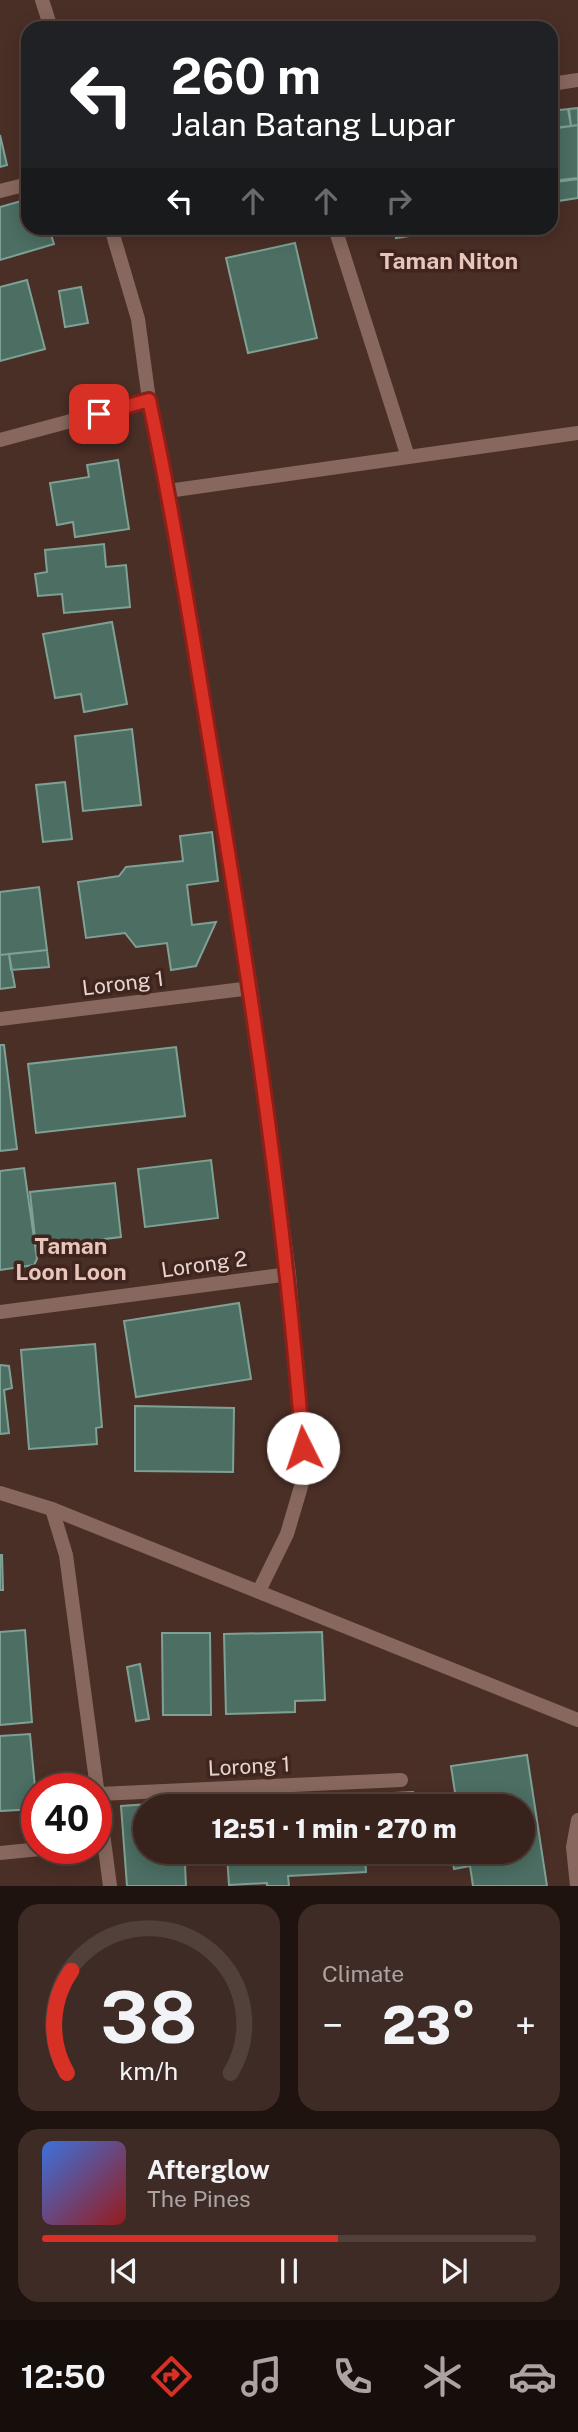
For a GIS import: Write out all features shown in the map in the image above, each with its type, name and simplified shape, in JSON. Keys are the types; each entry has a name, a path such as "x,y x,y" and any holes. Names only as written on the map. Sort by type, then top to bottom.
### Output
{"street":[{"path":"42,0 49,21"},
{"path":"558,83 578,80"},
{"path":"0,191 21,186"},
{"path":"113,235 138,319 149,400 168,491 251,988 289,1274 305,1473 287,1534 259,1591"},
{"path":"337,235 408,457"},
{"path":"0,440 149,400"},
{"path":"168,491 578,433"},
{"name":"Lorong 1","path":"0,1019 251,988"},
{"name":"Lorong 2","path":"0,1312 289,1274"},
{"path":"0,1493 52,1509 578,1720"},
{"path":"52,1509 66,1555 96,1773"},
{"name":"Lorong 1","path":"112,1793 401,1780"},
{"path":"577,1886 573,1847 578,1820"},
{"path":"0,1853 21,1851"},
{"path":"106,1864 110,1886"}],"building":[{"path":"578,108 578,125 571,126 569,109"},
{"path":"568,109 571,126 558,127 558,110"},
{"path":"578,125 578,178 558,180 558,128"},
{"path":"0,135 7,165 0,167"},
{"path":"578,179 578,198 558,201 558,182"},
{"path":"21,201 21,235 51,235 54,244 0,260 0,207"},
{"path":"396,235 416,235 396,238"},
{"path":"295,243 317,338 248,353 226,258"},
{"path":"27,280 45,349 0,361 0,287"},
{"path":"81,287 88,323 65,327 59,291"},
{"path":"118,460 129,529 75,537 73,522 57,525 50,483 89,477 87,465"},
{"path":"104,544 106,567 126,565 130,607 64,613 62,594 38,596 35,574 47,572 45,550"},
{"path":"112,622 127,704 84,712 81,694 55,698 43,634"},
{"path":"132,729 141,805 83,811 75,736"},
{"path":"65,782 72,839 43,842 36,785"},
{"path":"212,832 218,881 187,885 192,925 216,922 196,966 171,970 167,943 136,947 125,933 86,938 78,882 119,876 126,867 183,861 180,836"},
{"path":"39,887 47,950 0,955 0,892"},
{"path":"47,950 49,967 11,970 9,954"},
{"path":"9,954 15,987 0,989 0,955"},
{"path":"0,1045 4,1045 17,1149 0,1151"},
{"path":"176,1047 185,1116 36,1133 28,1064"},
{"path":"211,1160 218,1218 145,1227 138,1169"},
{"path":"24,1168 37,1259 34,1265 0,1270 0,1171"},
{"path":"115,1183 121,1237 36,1247 30,1192"},
{"path":"239,1303 251,1379 136,1397 124,1321"},
{"path":"95,1344 102,1427 96,1428 97,1444 29,1449 21,1350"},
{"path":"0,1365 9,1366 12,1388 4,1390 9,1433 0,1434"},
{"path":"135,1406 234,1408 233,1472 135,1471"},
{"path":"2,1555 3,1590 0,1590"},
{"path":"25,1630 32,1722 0,1725 0,1632"},
{"path":"322,1632 325,1700 295,1701 295,1712 226,1714 224,1634"},
{"path":"162,1633 210,1633 211,1715 163,1715"},
{"path":"140,1664 149,1719 136,1721 127,1667"},
{"path":"30,1734 34,1773 21,1773 21,1810 0,1811 0,1736"},
{"path":"527,1755 533,1794 455,1794 451,1766"},
{"path":"413,1792 413,1794 373,1794"},
{"path":"133,1805 133,1864 185,1864 186,1886 127,1886 121,1806"},
{"path":"535,1807 547,1886 473,1886 470,1866 454,1869 453,1864 535,1864"},
{"path":"228,1864 366,1864 366,1872 288,1876 289,1886 267,1886 267,1883 229,1885"}],"district":[{"name":"Taman Niton","path":"449,260"},
{"name":"Taman Loon Loon","path":"71,1258"}],"route":[{"path":"99,414 149,400 168,491 251,988 289,1274 303,1448"}]}
